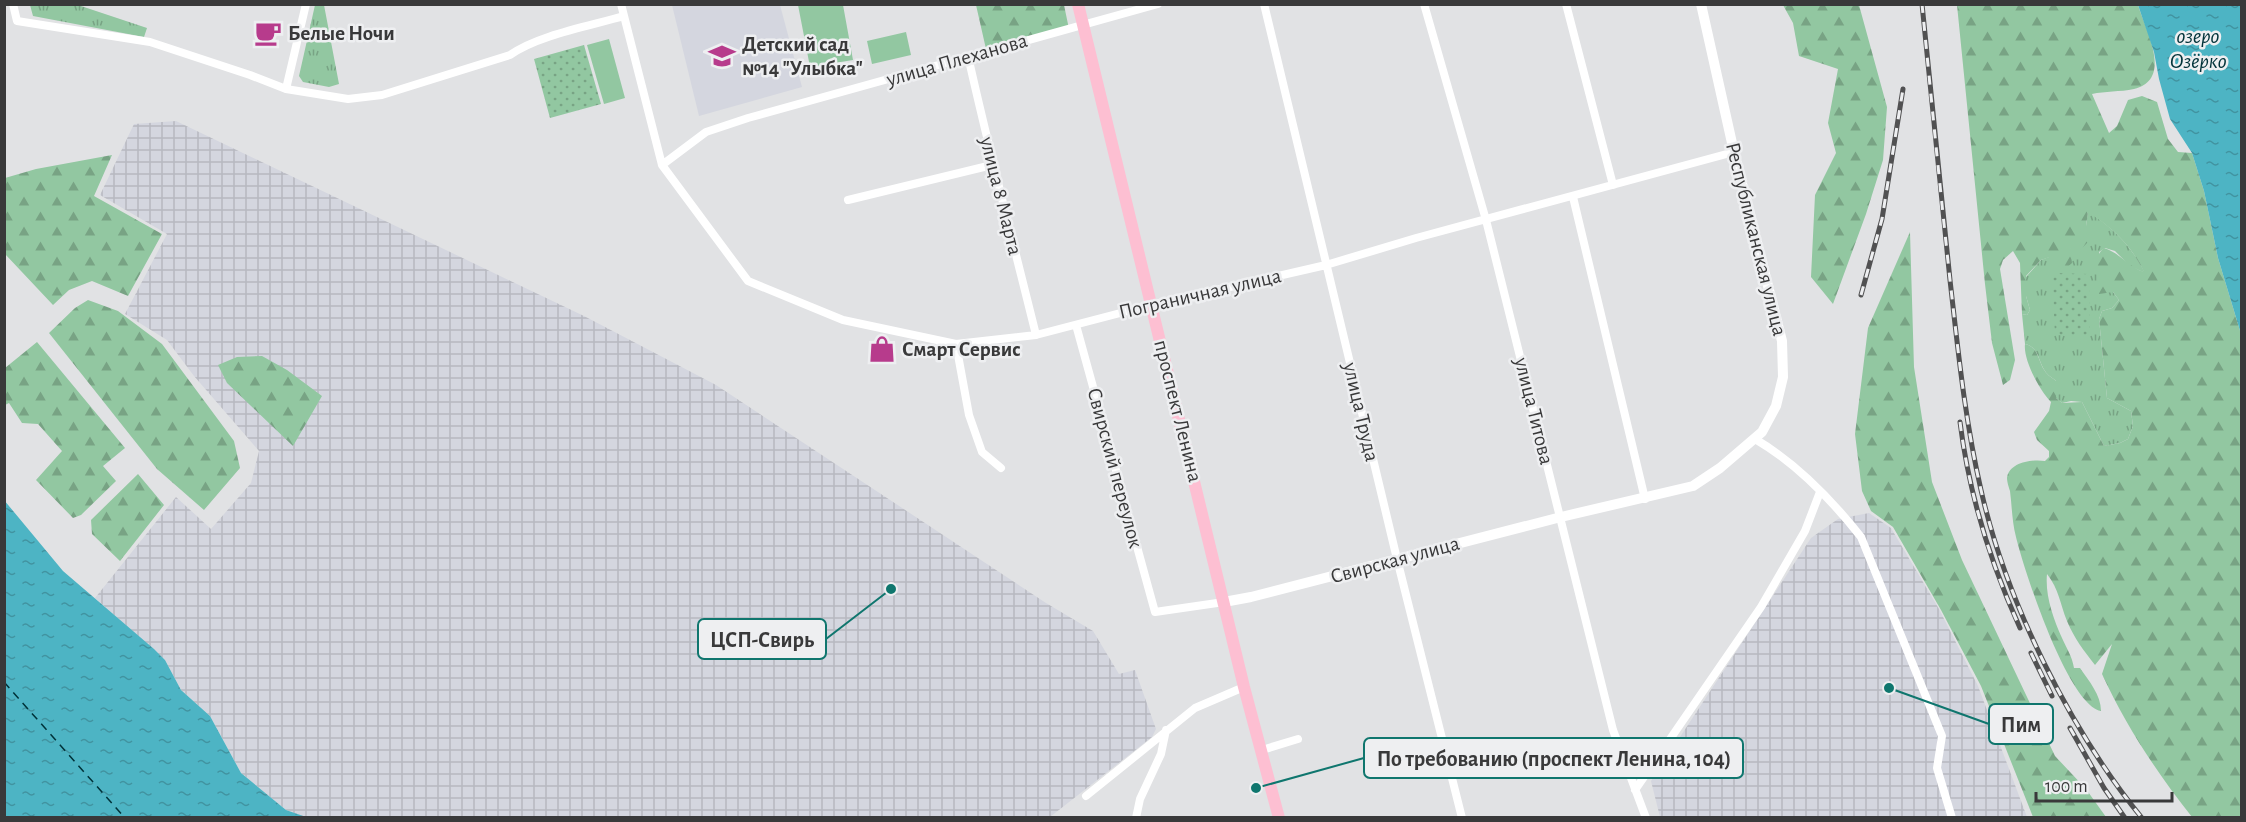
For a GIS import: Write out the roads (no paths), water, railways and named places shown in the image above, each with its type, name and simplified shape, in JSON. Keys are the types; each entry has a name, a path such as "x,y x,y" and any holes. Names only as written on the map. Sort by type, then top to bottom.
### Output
{"main road":[{"name":"проспект Ленина","path":"1078,4 1244,687 1279,818"}],"street":[{"path":"13,4 17,21 150,42 286,89 348,99 382,95 510,54 519,48 543,40 624,16"},
{"path":"286,89 306,4"},
{"path":"621,4 662,165"},
{"name":"улица Плеханова","path":"662,165 706,132 748,118 1158,4"},
{"name":"улица Труда","path":"1264,4 1397,559 1462,818"},
{"name":"улица Титова","path":"1424,4 1486,220 1613,730 1646,818"},
{"path":"1566,4 1613,185"},
{"name":"Республиканская улица","path":"1639,500 1693,486 1720,468 1755,439 1762,432 1776,406 1783,377 1782,341 1734,153 1701,4"},
{"name":"улица 8 Марта","path":"968,56 992,165 1004,204 1036,335"},
{"name":"Пограничная улица","path":"662,165 696,214 748,281 843,320 956,344 1036,335 1151,305 1326,265 1416,238 1734,153"},
{"path":"848,200 992,165"},
{"path":"1573,197 1639,500"},
{"name":"Свирский переулок","path":"1076,325 1155,612"},
{"path":"956,344 969,415 982,452 1001,468"},
{"path":"1755,439 1777,452 1840,510 1861,537 1942,736 1937,768 1952,818"},
{"path":"1635,790 1761,607 1805,531 1820,492"},
{"name":"Свирская улица","path":"1155,612 1251,597 1561,517 1639,500"},
{"path":"1086,796 1195,708 1244,687"},
{"path":"1136,818 1140,799 1161,754 1166,730"},
{"path":"1262,750 1298,740"}],"water":[{"name":"озеро Озёрко","path":"2138,5 2241,5 2241,334 2218,258 2204,191 2192,153 2170,119 2154,52"},
{"path":"4,500 63,571 165,660 181,690 210,716 241,773 286,810 306,817 5,817"}],"railway":[{"path":"1922,4 1962,385 1975,464 1992,532 2024,619 2066,705 2115,783 2142,818"},
{"path":"1861,295 1882,219 1903,89"},
{"path":"1960,422 1969,475 1982,527 1999,578 2020,628"},
{"path":"2031,653 2052,696"},
{"path":"2070,728 2104,788 2125,818"}],"place":[{"name":"Белые Ночи","path":"268,33"},
{"name":"Детский сад №14 \"Улыбка\"","path":"722,56"},
{"name":"Смарт Сервис","path":"882,349"},
{"name":"ЦСП-Свирь","path":"891,589"},
{"name":"Пим","path":"1889,688"},
{"name":"По требованию (проспект Ленина, 104)","path":"1256,788"}]}
